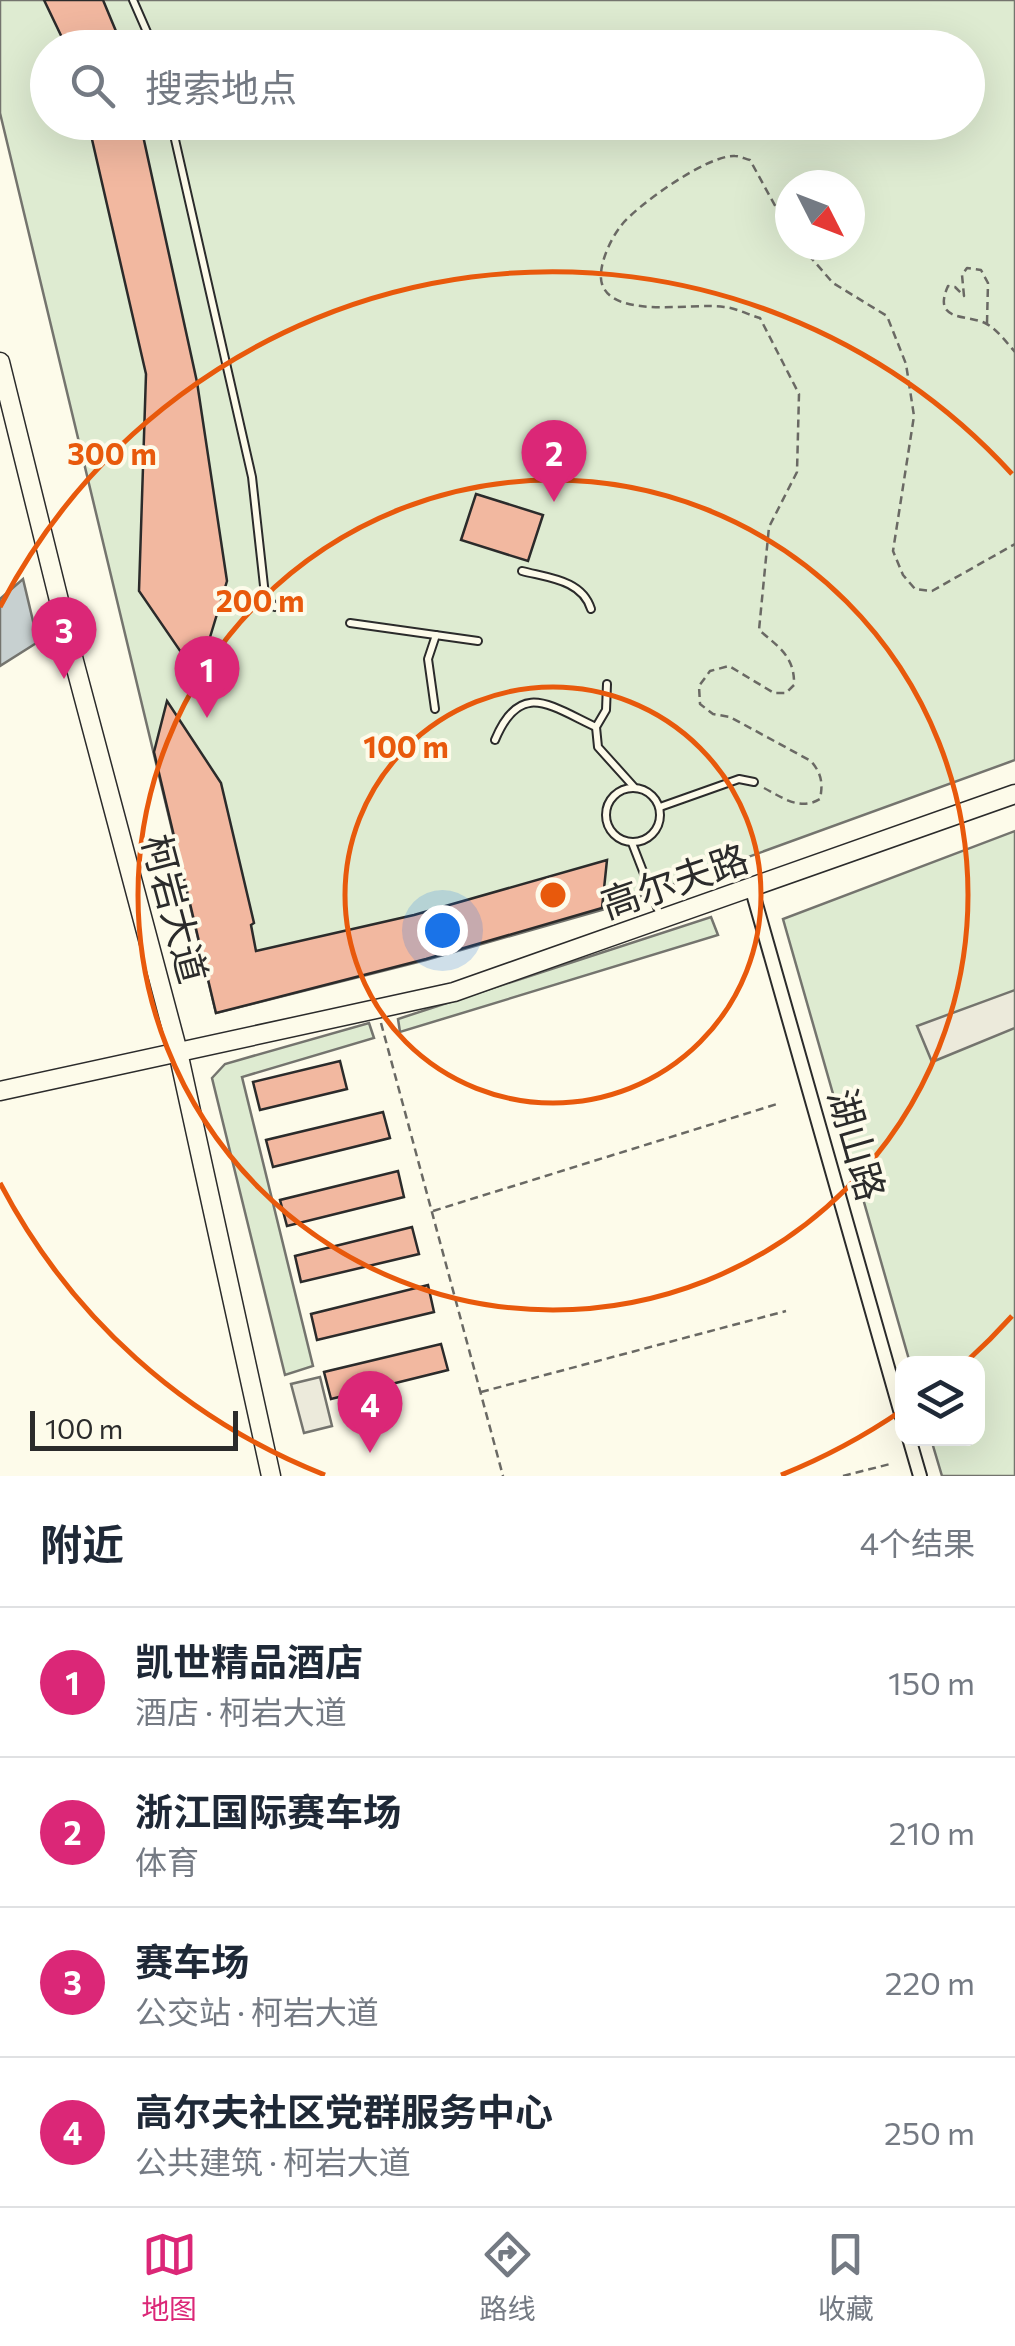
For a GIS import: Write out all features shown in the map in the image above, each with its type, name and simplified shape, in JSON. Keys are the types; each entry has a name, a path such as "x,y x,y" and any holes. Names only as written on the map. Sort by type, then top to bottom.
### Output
{"street":[{"name":"柯岩大道","path":"0,362 178,1052 271,1476"},
{"name":"高尔夫路","path":"0,1092 454,992 1015,794"},
{"name":"湖山路","path":"752,890 895,1392"},
{"path":"911,1446 920,1476"}],"lane":[{"path":"133,0 146,30"},
{"path":"175,140 252,478 264,595 275,608"},
{"path":"522,570 571,584 586,595 591,609"},
{"path":"350,622 478,641"},
{"path":"435,709 428,660 436,635"},
{"path":"607,684 606,710 596,726 598,746 634,786 650,793 660,807 659,824 648,838 632,843 615,836 606,822 607,805 618,791 634,786"},
{"path":"495,740 506,714 526,702 543,704 596,726"},
{"path":"660,807 738,779 754,782"},
{"path":"632,843 663,920"}],"path":[{"path":"754,782 794,804 810,805 820,800 823,786 812,762 730,716 712,714 700,704 699,686 710,671 729,666 774,694 786,693 794,685 795,669 786,652 759,630 769,527 797,472 799,394 760,318 724,307 637,306 616,300 604,291 600,278 620,226 709,161 734,155 750,160 775,206"},
{"path":"813,260 832,283 888,316 906,364 914,416 894,551 903,575 916,589 932,591 1015,544"},
{"path":"987,324 988,282 981,270 967,268 962,275 964,296 948,286 944,294 946,308 954,317 987,324 1015,352"},
{"path":"378,1009 502,1476"},
{"path":"431,1211 777,1104"},
{"path":"480,1392 786,1311"},
{"path":"843,1476 890,1464"}],"green space":[{"path":"0,0 1015,0 1015,760 605,909 426,960 216,1013 0,113"},
{"path":"1015,831 1015,1476 942,1476 933,1446 985,1446 985,1356 908,1356 783,919"},
{"path":"711,917 718,935 400,1032 398,1019"},
{"path":"369,1023 374,1038 242,1077 313,1366 285,1375 212,1078 225,1064"}],"shaded area":[{"path":"23,579 38,642 0,666 0,599"},
{"path":"1015,990 1015,1028 932,1062 917,1026"},
{"path":"320,1377 332,1426 304,1433 291,1384"}],"building":[{"path":"44,0 103,0 116,30 58,30"},
{"path":"92,140 144,140 197,382 227,581 198,677 139,591 146,374"},
{"path":"476,494 543,515 528,561 461,540"},
{"path":"167,701 221,783 254,923 251,925 256,951 414,915 607,860 602,908 426,959 216,1013 154,752"},
{"path":"340,1061 347,1089 260,1110 253,1082"},
{"path":"383,1112 390,1138 273,1167 266,1140"},
{"path":"398,1171 404,1197 287,1226 280,1200"},
{"path":"412,1227 419,1254 301,1282 295,1256"},
{"path":"428,1285 434,1312 317,1340 311,1314"},
{"path":"441,1344 448,1370 331,1399 324,1372"}],"place":[{"name":"浙江国际赛车场","path":"554,502"},
{"name":"赛车场","path":"64,679"},
{"name":"凯世精品酒店","path":"207,718"},
{"name":"高尔夫社区党群服务中心","path":"370,1453"}]}
